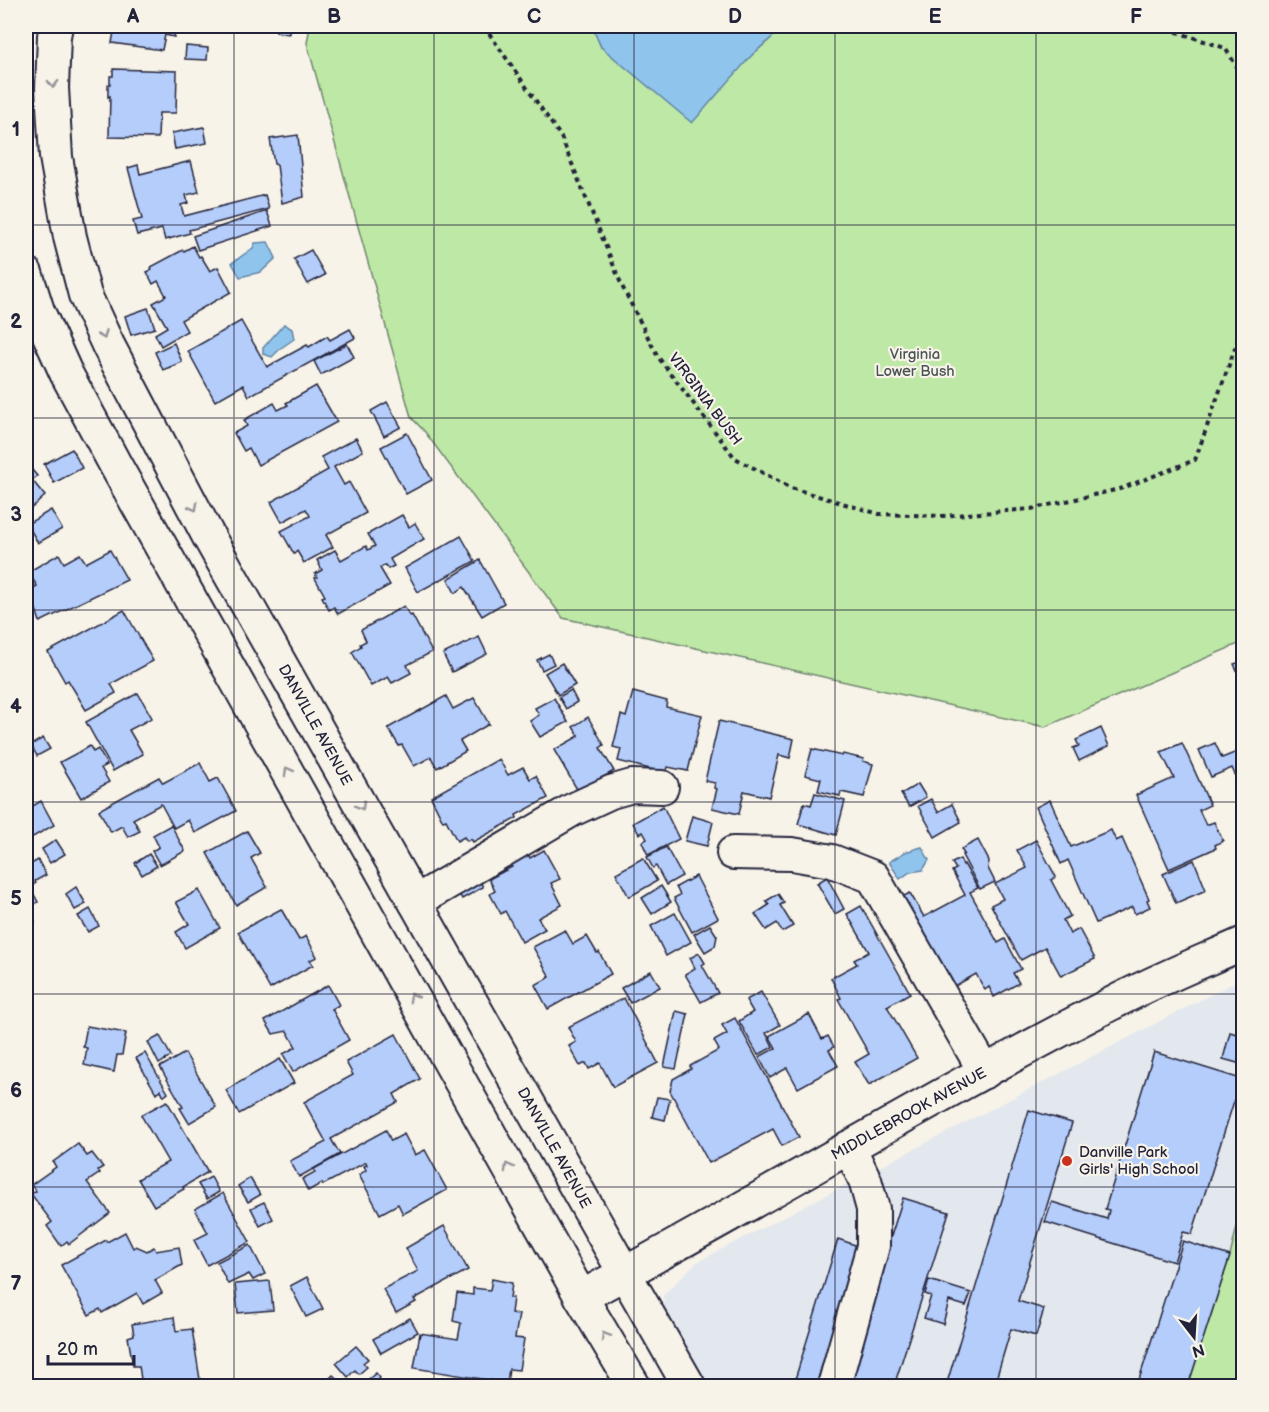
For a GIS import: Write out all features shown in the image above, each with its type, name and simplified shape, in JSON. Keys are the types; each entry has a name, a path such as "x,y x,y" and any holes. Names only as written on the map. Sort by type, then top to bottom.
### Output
{"street":[{"name":"DANVILLE AVENUE","path":"56,26 52,88 56,158 70,237 85,295 108,345 210,539 689,1386"},
{"path":"26,273 32,313 581,1297 634,1386"},
{"path":"32,313 85,295"},
{"path":"415,902 582,806 611,792 632,786 663,787"},
{"path":"733,853 792,854 832,861 873,877 985,1072"},
{"name":"MIDDLEBROOK AVENUE","path":"581,1297 1113,1003 1244,943"},
{"path":"834,1386 873,1246 873,1209 865,1180 849,1147"}],"path":[{"name":"VIRGINIA BUSH","path":"484,26 561,137 622,286 658,357 735,458 791,488 879,514 942,516 1031,509 1120,489 1195,460 1244,324"},
{"path":"1159,26 1225,48 1244,78"}],"shaded area":[{"name":"Danville Park Girls' High School","path":"1243,978 1243,1386 704,1386 666,1331 663,1295 697,1262"}],"green space":[{"name":"Virginia Lower Bush","path":"310,26 592,26 601,47 752,55 785,26 1243,26 1243,642 1045,727 563,618 425,432 411,417 307,43"},
{"path":"1243,1201 1243,1386 1188,1386 1230,1256"}],"water":[{"path":"592,26 785,26 752,55 692,123 601,47"},
{"path":"268,242 276,258 261,272 240,277 232,263 253,248 255,243"},
{"path":"284,324 292,329 294,339 272,357 263,354 263,348"},
{"path":"922,847 929,860 923,870 910,872 900,879 889,862 905,852"}],"building":[{"path":"115,26 176,26 174,37 165,35 162,50 112,43"},
{"path":"277,26 290,26 289,34 276,32"},
{"path":"186,46 208,48 207,60 185,59"},
{"path":"113,69 177,71 176,113 159,113 158,138 109,137 108,85 110,76 113,76"},
{"path":"204,127 207,143 175,149 172,133"},
{"path":"298,135 304,197 282,203 277,165 274,164 270,139"},
{"path":"191,161 199,192 186,195 188,203 181,205 184,216 265,195 269,209 189,230 190,233 165,240 162,229 137,235 133,221 142,219 128,168 138,165 140,174"},
{"path":"267,211 272,226 198,250 193,236"},
{"path":"193,246 210,271 218,267 231,292 181,320 187,331 161,346 155,334 167,327 153,303 166,296 158,281 153,284 147,272 152,270 151,267"},
{"path":"311,250 325,275 308,284 294,259"},
{"path":"148,308 155,328 131,335 125,316"},
{"path":"241,321 267,367 327,336 330,340 350,329 355,338 249,396 243,385 215,401 188,351"},
{"path":"174,343 182,362 163,370 155,352"},
{"path":"347,344 354,357 321,375 314,361"},
{"path":"316,386 337,422 258,465 249,448 244,451 234,433 247,426 244,420 274,403 278,410"},
{"path":"387,402 401,427 384,436 371,411"},
{"path":"407,433 432,480 406,494 381,447"},
{"path":"356,438 363,451 334,467 344,485 349,482 366,513 326,535 333,547 304,563 297,551 294,554 281,531 310,516 306,509 282,522 271,502 328,470 321,457"},
{"path":"72,449 82,468 54,483 44,464"},
{"path":"26,463 37,476 32,480 45,496 26,513"},
{"path":"51,510 62,529 38,543 27,524"},
{"path":"402,515 409,527 415,523 424,539 390,559 394,566 388,569 385,565 380,568 390,585 338,614 334,607 329,610 322,597 325,596 315,578 317,577 315,574 322,570 317,560 335,550 341,560 366,546 368,550 375,546 368,534"},
{"path":"461,536 475,561 418,592 405,568"},
{"path":"110,550 127,580 40,622 30,590 37,586 28,572 59,554 64,563 80,554 86,563"},
{"path":"480,560 504,603 482,616 464,587 455,593 448,579"},
{"path":"404,606 410,616 412,615 432,652 407,665 411,673 392,683 388,677 371,686 352,652 366,641 361,630"},
{"path":"124,610 153,661 111,684 116,693 86,710 68,680 65,682 48,652"},
{"path":"479,637 487,654 452,672 443,654"},
{"path":"549,654 554,664 542,670 537,660"},
{"path":"1244,661 1244,701 1238,686 1243,684 1234,664"},
{"path":"562,663 575,685 558,695 545,673"},
{"path":"571,690 577,702 566,709 559,697"},
{"path":"633,692 667,701 666,707 702,715 688,771 668,767 666,773 618,761 621,749 613,747 621,715 626,717"},
{"path":"138,693 152,718 129,730 143,754 113,771 86,722"},
{"path":"446,696 453,709 474,698 489,724 460,741 466,751 437,768 431,757 414,766 402,745 399,746 388,728"},
{"path":"554,698 568,722 540,737 530,721 539,715 535,708"},
{"path":"588,717 604,745 600,748 614,771 578,791 554,750 579,736 573,727"},
{"path":"719,721 794,739 790,758 779,755 769,797 744,791 739,814 712,808 717,789 714,788 715,783 705,781"},
{"path":"1101,728 1109,746 1079,761 1073,748 1079,746 1076,740"},
{"path":"43,738 50,749 37,756 31,745"},
{"path":"1182,743 1210,805 1199,810 1206,825 1214,822 1223,841 1215,845 1216,848 1169,869 1136,795 1174,778 1161,752"},
{"path":"1215,743 1222,758 1244,749 1244,802 1232,768 1211,777 1199,750"},
{"path":"90,746 93,752 98,749 107,765 101,768 109,782 81,798 60,762"},
{"path":"812,749 864,759 863,761 873,764 864,797 841,792 840,796 818,791 821,779 805,775"},
{"path":"499,759 508,775 523,767 530,779 536,776 548,798 473,842 471,839 467,841 464,837 457,841 446,820 443,821 431,797"},
{"path":"200,763 210,782 218,778 236,811 195,833 188,820 174,828 161,804 133,819 140,831 128,837 122,826 111,832 99,810 159,777 163,783"},
{"path":"918,784 926,797 909,807 901,794"},
{"path":"815,793 845,801 836,835 798,824 804,803 811,805"},
{"path":"931,799 938,812 952,804 961,822 935,837 918,806"},
{"path":"1050,800 1071,847 1111,830 1116,841 1122,838 1149,899 1147,900 1150,907 1135,914 1132,907 1096,923 1068,860 1061,864 1036,807"},
{"path":"30,801 33,806 41,801 54,825 31,838 26,828 26,804"},
{"path":"663,806 679,839 648,855 642,842 647,839 643,832 639,834 633,823"},
{"path":"692,816 713,822 707,846 685,841"},
{"path":"171,825 185,851 160,865 152,851 159,847 153,835"},
{"path":"247,831 260,853 251,858 267,887 236,905 207,853"},
{"path":"56,840 65,854 50,863 42,849"},
{"path":"978,840 989,861 988,868 995,882 980,889 961,849"},
{"path":"1036,840 1056,877 1051,880 1070,916 1063,920 1070,934 1079,929 1095,959 1061,976 1045,947 1021,960 991,905 1003,899 995,884 1027,868 1017,850"},
{"path":"666,847 682,876 666,885 656,866 653,868 647,857"},
{"path":"526,850 530,858 544,850 560,879 551,883 562,905 538,918 545,929 522,942 505,911 501,914 490,894 495,891 489,879 512,867 508,860"},
{"path":"149,854 157,866 142,875 135,863"},
{"path":"643,858 657,881 629,897 616,873"},
{"path":"960,859 978,888 970,892 998,943 1005,939 1021,969 1013,973 1019,983 994,997 989,987 985,990 976,974 955,986 943,965 935,969 896,900 910,893 924,917 965,895 952,871 956,869 952,863"},
{"path":"38,860 46,875 30,887 38,902 28,908 35,922 26,927 26,867"},
{"path":"1194,860 1206,890 1176,903 1163,874"},
{"path":"475,872 483,887 462,899 453,884"},
{"path":"696,876 718,918 692,932 674,898 680,895 676,887"},
{"path":"827,877 844,909 835,914 817,883"},
{"path":"661,886 671,902 652,914 642,898"},
{"path":"76,887 86,904 75,910 66,894"},
{"path":"199,890 220,928 185,948 176,932 189,924 176,902"},
{"path":"778,894 784,903 780,905 793,926 782,932 777,923 766,930 755,914 769,905 766,901"},
{"path":"861,906 910,993 887,1006 917,1058 869,1085 855,1062 869,1054 838,999 841,998 831,978 857,964 854,960 869,952 847,914"},
{"path":"90,909 99,926 88,932 78,916"},
{"path":"281,909 299,940 306,936 317,957 310,960 313,965 270,989 238,932"},
{"path":"675,913 691,942 666,956 651,926"},
{"path":"710,925 717,936 715,946 705,952 694,934"},
{"path":"565,930 573,944 587,936 611,974 548,1009 535,985 550,977 533,947"},
{"path":"699,953 705,963 702,965 718,993 701,1002 685,974 695,968 690,958"},
{"path":"651,971 660,987 630,1003 621,988"},
{"path":"328,985 339,1005 332,1009 349,1040 293,1072 283,1054 296,1047 287,1031 273,1034 265,1021"},
{"path":"761,992 780,1025 766,1033 773,1047 758,1055 739,1021 753,1012 746,1000"},
{"path":"624,998 658,1063 613,1087 600,1063 589,1069 586,1063 580,1066 569,1046 576,1042 568,1027"},
{"path":"676,1011 688,1014 676,1069 664,1067"},
{"path":"809,1014 822,1039 828,1036 834,1047 829,1050 838,1066 798,1088 787,1068 770,1078 759,1057 776,1048 769,1036"},
{"path":"735,1018 799,1137 782,1146 773,1129 709,1163 670,1091 673,1079 691,1069 690,1066 719,1050 714,1041 727,1034 722,1025"},
{"path":"87,1026 126,1033 122,1055 117,1055 114,1072 84,1065 87,1048 83,1047"},
{"path":"1230,1032 1244,1036 1244,1055 1241,1064 1223,1059"},
{"path":"396,1034 420,1079 394,1094 398,1102 331,1139 340,1154 299,1177 290,1161 326,1142 304,1102 353,1075 346,1062"},
{"path":"160,1036 171,1056 159,1064 148,1042"},
{"path":"1154,1052 1241,1079 1192,1234 1183,1232 1174,1262 1045,1222 1052,1202 1107,1219 1109,1210 1105,1209"},
{"path":"145,1053 168,1093 164,1096 161,1090 156,1093 136,1058"},
{"path":"185,1053 216,1107 189,1123 180,1108 183,1107 160,1067"},
{"path":"280,1059 294,1083 239,1114 226,1090"},
{"path":"657,1097 670,1099 665,1120 652,1117"},
{"path":"167,1101 208,1172 154,1206 138,1179 168,1162 141,1115"},
{"path":"1029,1110 1072,1123 1018,1301 1044,1309 1036,1336 1011,1329 994,1386 946,1386"},
{"path":"386,1130 391,1141 404,1134 415,1155 425,1150 447,1190 403,1214 398,1204 380,1214 359,1175 366,1170 364,1166 367,1165 366,1162 308,1191 302,1179 315,1172 314,1169"},
{"path":"78,1144 87,1156 92,1153 103,1167 98,1170 100,1173 87,1182 110,1213 69,1244 67,1241 61,1246 47,1226 52,1222 31,1194 36,1191 31,1185 56,1167 53,1162"},
{"path":"211,1177 219,1192 207,1199 198,1184"},
{"path":"250,1178 260,1195 248,1202 238,1186"},
{"path":"223,1193 250,1242 207,1265 194,1240 208,1233 195,1209"},
{"path":"903,1198 949,1212 894,1386 844,1386"},
{"path":"264,1202 273,1219 260,1226 251,1208"},
{"path":"444,1226 468,1270 414,1299 416,1302 396,1313 383,1289 418,1271 406,1248"},
{"path":"125,1232 133,1248 136,1246 147,1251 154,1247 156,1251 179,1247 182,1265 155,1280 162,1293 143,1304 137,1293 102,1313 100,1309 89,1315 61,1265"},
{"path":"838,1239 858,1246 816,1386 793,1386"},
{"path":"1183,1241 1230,1256 1188,1386 1137,1386"},
{"path":"250,1245 265,1274 253,1280 249,1274 228,1284 217,1262"},
{"path":"307,1277 323,1309 306,1317 290,1286"},
{"path":"492,1279 512,1283 511,1313 519,1314 515,1338 524,1339 519,1370 509,1369 507,1383 414,1368 420,1333 458,1339 461,1323 453,1321 457,1293 473,1295 473,1288 490,1290"},
{"path":"929,1280 971,1293 966,1306 949,1301 943,1324 924,1318 931,1296 925,1294"},
{"path":"270,1281 273,1310 238,1313 235,1284"},
{"path":"174,1317 176,1331 192,1329 201,1386 142,1386 139,1366 133,1366 128,1337 134,1335 132,1324"},
{"path":"410,1318 418,1332 381,1353 373,1339"},
{"path":"356,1346 368,1359 363,1363 367,1367 359,1374 355,1370 348,1377 336,1363"},
{"path":"376,1373 380,1378 376,1382 380,1386 360,1386"},
{"path":"333,1375 345,1386 322,1386"}],"place":[{"name":"Danville Park Girls' High School","path":"1067,1161"}]}
